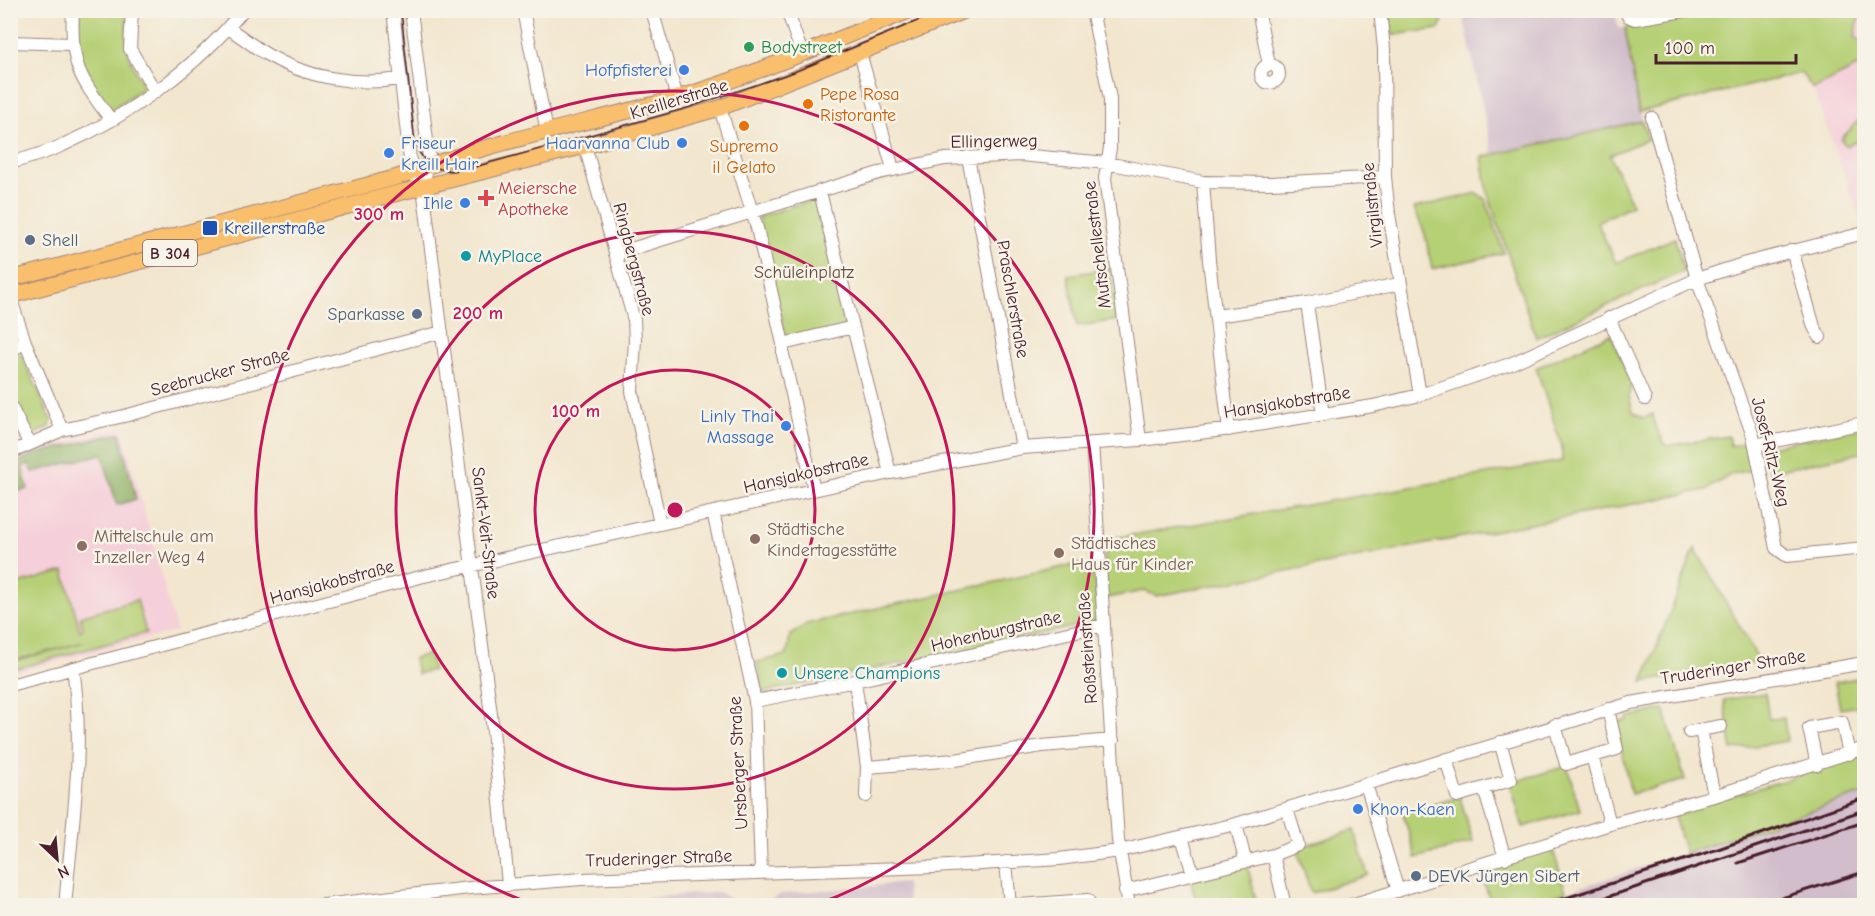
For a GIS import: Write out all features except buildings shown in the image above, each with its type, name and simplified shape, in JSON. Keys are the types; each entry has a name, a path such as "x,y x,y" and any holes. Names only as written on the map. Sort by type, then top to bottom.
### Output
{"main road":[{"name":"Kreillerstraße","path":"10,297 585,146 720,108 966,10"},
{"name":"Kreillerstraße","path":"10,279 677,98 802,54 905,12"}],"street":[{"path":"73,10 71,44 76,67 111,120"},
{"path":"132,10 130,49 155,91"},
{"path":"10,164 63,146 111,120 155,91 228,28 243,10"},
{"path":"393,10 411,171"},
{"name":"Sankt-Veit-Straße","path":"411,10 429,165 423,187 493,730 508,884"},
{"path":"523,10 547,132"},
{"path":"652,10 677,98"},
{"path":"787,10 802,54"},
{"name":"Mutschellestraße","path":"1092,10 1110,99 1111,122 1105,178 1140,440"},
{"path":"1258,10 1269,65"},
{"name":"Virgilstraße","path":"1380,10 1384,49 1385,177 1399,284 1420,394"},
{"path":"1626,10 1628,16 1635,19 1690,10"},
{"path":"228,28 266,54 322,76 366,81 400,78"},
{"path":"10,42 71,44"},
{"path":"860,53 893,169"},
{"path":"720,108 751,213 783,344 783,356 814,490"},
{"name":"Josef-Ritz-Weg","path":"1652,118 1697,279 1755,445 1773,541 1780,553 1787,556 1864,548"},
{"name":"Ringbergstraße","path":"585,146 634,320 632,391 660,524"},
{"name":"Ellingerweg","path":"615,254 893,169 968,157 1020,155 1107,163 1203,182 1271,183 1385,177"},
{"name":"Praschlerstraße","path":"968,157 1022,448"},
{"name":"Sankt-Veit-Straße","path":"411,171 423,187"},
{"path":"1203,182 1209,260 1229,429"},
{"path":"820,192 890,473"},
{"name":"Hansjakobstraße","path":"10,685 410,580 890,473 1022,448 1140,440 1323,415 1420,394 1492,371 1697,279 1792,250 1864,233"},
{"path":"1792,250 1814,327 1820,337"},
{"path":"1216,316 1307,303 1399,284"},
{"path":"10,297 25,342 62,430"},
{"path":"1307,303 1323,415"},
{"path":"1609,318 1645,399"},
{"path":"783,344 853,327"},
{"name":"Seebrucker Straße","path":"10,453 62,430 124,416 442,332"},
{"path":"10,351 25,342"},
{"path":"10,405 29,443"},
{"path":"1755,445 1864,423"},
{"name":"Roßsteinstraße","path":"1092,443 1119,850"},
{"name":"Ursberger Straße","path":"713,512 755,701 761,872"},
{"name":"Hohenburgstraße","path":"755,701 1103,625"},
{"name":"Truderinger Straße","path":"315,906 508,884 1006,862 1119,850 1236,824 1608,709 1681,693 1864,663"},
{"path":"65,906 80,760 80,728 73,668"},
{"path":"855,681 867,767 866,796"},
{"path":"1555,725 1566,764 1617,748 1608,709"},
{"path":"1816,765 1809,728 1842,722 1849,754"},
{"path":"1714,796 1695,731 1721,726"},
{"path":"867,767 955,760 1042,746 1113,740"},
{"path":"1446,759 1457,796 1484,789 1511,780 1500,742"},
{"path":"1348,906 1610,824 1816,765 1864,748"},
{"path":"1592,756 1610,824"},
{"path":"1366,784 1398,891"},
{"path":"1484,789 1505,858"},
{"path":"1125,891 1273,855 1298,845 1287,808"},
{"path":"1236,824 1245,860"},
{"path":"1182,837 1193,874"},
{"path":"1119,850 1129,906"},
{"path":"1273,855 1285,906"},
{"path":"1006,862 1008,905 1088,900 1089,906"}],"shaded area":[{"path":"1483,10 1614,11 1619,28 1625,28 1642,121 1493,155 1463,14"},
{"path":"1860,11 1864,11 1864,41 1855,38"},
{"path":"1864,64 1864,219 1861,220 1813,89"},
{"name":"Mittelschule am Inzeller Weg 4","path":"122,427 176,631 11,674 11,462 31,451"},
{"path":"1864,793 1864,905 1524,906 1773,824"},
{"path":"906,883 908,905 557,905 719,892 733,901 773,899 781,894"}],"green space":[{"path":"1389,10 1453,11 1446,12 1439,29 1392,35"},
{"path":"1735,10 1860,11 1855,38 1863,41 1863,64 1813,89 1801,73 1639,112 1625,28"},
{"path":"79,11 127,11 128,51 133,67 145,87 110,110 82,64 78,43"},
{"path":"1864,115 1864,138 1846,146 1841,139"},
{"path":"1642,121 1648,139 1610,155 1632,205 1597,222 1616,263 1675,238 1684,271 1536,338 1488,194 1482,157"},
{"path":"1477,193 1486,200 1504,253 1432,269 1425,234 1414,208"},
{"name":"Schüleinplatz","path":"821,197 851,328 786,342 758,217"},
{"path":"1109,269 1118,320 1077,326 1068,275"},
{"path":"1611,334 1631,382 1629,396 1633,412 1643,418 1653,414 1655,425 1666,446 1728,436 1730,446 1746,443 1752,470 1732,474 1706,490 1157,596 1144,591 1106,598 1104,540 1562,461 1562,447 1536,368"},
{"path":"15,352 22,355 51,420 50,427 32,435 28,434 11,395 10,355"},
{"path":"1864,427 1864,452 1770,472 1764,448"},
{"path":"120,433 136,499 117,505 102,454 33,472 29,464 22,467 28,489 19,491 11,466 31,455"},
{"path":"1695,548 1760,662 1643,682"},
{"path":"1077,564 1090,572 1096,586 1097,620 1092,623 763,692 757,662 787,655 790,636 806,624"},
{"path":"64,571 80,631 83,629 80,616 137,600 146,633 11,670 11,662 84,642 11,661 11,586"},
{"path":"429,654 433,670 417,674 414,658"},
{"path":"1864,677 1864,705 1840,709 1835,682"},
{"path":"1765,693 1769,719 1784,718 1787,741 1732,750 1724,700"},
{"path":"1664,709 1685,780 1631,794 1616,723 1628,720 1628,717"},
{"path":"1864,752 1864,793 1685,853 1673,813 1789,779"},
{"path":"1567,766 1580,810 1523,827 1510,783"},
{"path":"1460,797 1473,842 1416,858 1403,813"},
{"path":"1354,830 1368,875 1311,893 1297,848"},
{"path":"1552,847 1566,892 1524,905 1492,905 1479,869"},
{"path":"1247,864 1257,905 1197,905 1190,878"}],"tram line":[{"path":"401,10 415,143 419,152 430,164 453,171 687,108 794,72 944,10"}],"railway":[{"path":"1541,906 1718,849 1864,798"},
{"path":"1581,906 1864,810"},
{"path":"1738,863 1864,822"},
{"path":"1756,906 1864,872"}],"place":[{"name":"Bodystreet","path":"749,47"},
{"name":"Hofpfisterei","path":"684,70"},
{"name":"Pepe Rosa Ristorante","path":"808,104"},
{"name":"Supremo il Gelato","path":"744,126"},
{"name":"Haarvanna Club","path":"682,143"},
{"name":"Friseur Kreill Hair","path":"389,153"},
{"name":"Meiersche Apotheke","path":"486,198"},
{"name":"Ihle","path":"465,203"},
{"name":"Kreillerstraße","path":"210,228"},
{"name":"Shell","path":"30,240"},
{"name":"MyPlace","path":"466,256"},
{"name":"Sparkasse","path":"417,314"},
{"name":"Linly Thai Massage","path":"786,426"},
{"name":"Städtische Kindertagesstätte","path":"755,539"},
{"name":"Mittelschule am Inzeller Weg 4","path":"82,546"},
{"name":"Städtisches Haus für Kinder","path":"1059,553"},
{"name":"Unsere Champions","path":"782,673"},
{"name":"Khon-Kaen","path":"1358,809"},
{"name":"DEVK Jürgen Sibert","path":"1416,876"}]}
